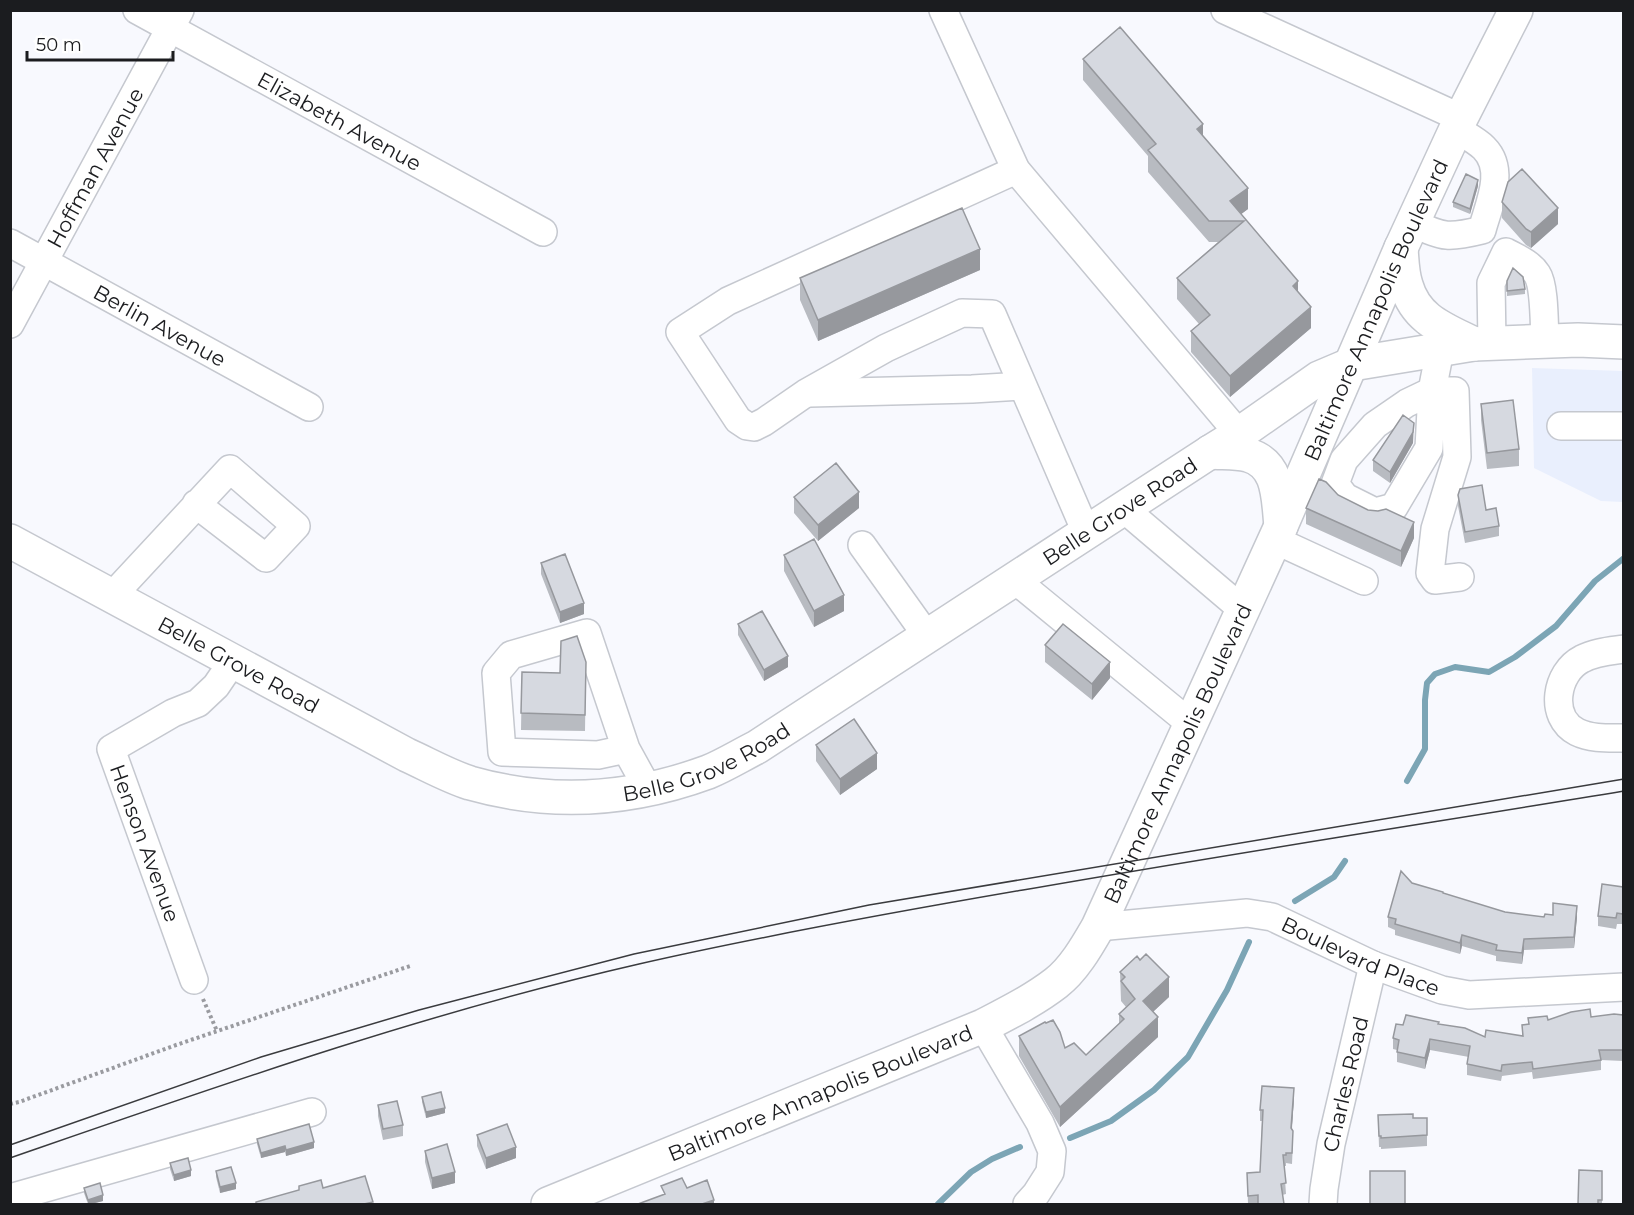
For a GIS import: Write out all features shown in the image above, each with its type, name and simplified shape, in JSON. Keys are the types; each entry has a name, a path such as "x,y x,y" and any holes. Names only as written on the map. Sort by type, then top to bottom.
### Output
{"main road":[{"name":"Baltimore Annapolis Boulevard","path":"548,1204 983,1026 1020,1007 1058,982 1082,954 1098,927 1278,533 1407,235 1458,124 1516,10"},
{"path":"1407,235 1405,283 1412,302 1425,317 1483,344"},
{"name":"Belle Grove Road","path":"10,541 406,755 468,782 519,794 575,798 614,796 664,786 710,771 757,747 1239,434 1319,378 1352,364 1483,344 1578,340 1623,342"},
{"path":"1210,452 1247,455 1262,462 1272,472 1277,488 1278,533"}],"street":[{"name":"Elizabeth Avenue","path":"137,10 175,20 543,232"},
{"path":"944,10 1016,170 1239,434"},
{"path":"1225,10 1458,124 1483,146 1491,156 1496,170 1494,189 1482,230"},
{"name":"Hoffman Avenue","path":"10,324 175,20"},
{"path":"1016,170 728,301 680,332 738,420 747,426 754,427 806,393 886,348 962,313 992,314 1086,532"},
{"path":"1407,235 1431,232 1458,236 1482,230"},
{"path":"1482,230 1506,252 1529,265 1539,276 1542,285 1545,341"},
{"name":"Berlin Avenue","path":"10,243 309,407"},
{"path":"1483,344 1491,283 1506,252"},
{"path":"1305,472 1335,484 1345,497 1375,512 1394,507 1429,448 1432,391 1440,350"},
{"path":"806,393 1022,386"},
{"path":"1335,484 1344,460 1376,425 1407,403 1432,391 1455,392 1457,457 1435,529 1430,573 1435,580 1460,578"},
{"path":"1561,426 1623,426"},
{"path":"112,596 196,504"},
{"path":"1123,508 1243,610"},
{"path":"1278,533 1364,581"},
{"path":"862,545 927,636"},
{"path":"1014,579 1191,724"},
{"path":"626,749 598,755 502,752 496,673 511,655 586,633 626,749 648,789"},
{"path":"1623,649 1599,653 1582,659 1569,668 1561,683 1558,702 1564,720 1576,732 1593,738 1623,738"},
{"name":"Henson Avenue","path":"194,980 111,750 173,713 198,703 216,686 233,661"},
{"name":"Boulevard Place","path":"1098,927 1247,913 1272,917 1373,965 1442,990 1469,995 1623,987"},
{"name":"Charles Road","path":"1323,1204 1323,1189 1331,1144 1373,965"},
{"path":"983,1026 1040,1123 1052,1151 1050,1172 1027,1204"},
{"path":"10,1198 312,1112"}],"path":[{"path":"10,1104 410,966"},
{"path":"194,980 218,1031"}],"shaded area":[{"path":"1532,368 1623,371 1623,502 1601,501 1534,468"}],"building":[{"path":"1120,27 1203,124 1197,129 1248,188 1230,201 1298,281 1293,286 1311,307 1230,376 1191,331 1210,315 1177,278 1244,221 1209,221 1148,150 1156,144 1083,59"},
{"path":"1522,169 1558,208 1531,232 1502,202 1508,182"},
{"path":"1466,174 1478,180 1470,209 1453,202"},
{"path":"962,208 980,249 818,320 800,278"},
{"path":"1513,268 1523,277 1525,289 1507,291 1507,281"},
{"path":"1513,400 1519,449 1487,453 1481,404"},
{"path":"1403,415 1414,423 1413,432 1390,472 1373,460"},
{"path":"836,463 859,492 818,525 794,497"},
{"path":"1319,479 1326,482 1338,495 1368,510 1386,509 1414,522 1401,551 1306,508"},
{"path":"1482,485 1486,510 1496,508 1499,526 1465,532 1458,495 1460,489"},
{"path":"814,539 844,595 814,611 784,555"},
{"path":"565,554 584,603 560,612 541,563"},
{"path":"762,611 788,656 764,670 738,624"},
{"path":"1063,624 1110,662 1092,684 1045,645"},
{"path":"577,636 586,662 585,715 521,713 522,672 560,673 561,641"},
{"path":"854,719 877,753 840,779 816,745"},
{"path":"1401,871 1412,883 1505,912 1544,917 1545,914 1553,915 1553,903 1577,906 1574,937 1524,939 1522,953 1496,950 1497,945 1462,935 1460,943 1395,924 1396,919 1388,917"},
{"path":"1602,884 1623,887 1623,914 1617,913 1616,918 1598,916"},
{"path":"1146,954 1169,977 1143,1001 1158,1017 1060,1107 1019,1036 1053,1020 1065,1048 1074,1043 1086,1055 1124,1019 1119,1014 1135,999 1121,981 1125,977 1120,972 1137,956 1140,960"},
{"path":"1590,1009 1591,1017 1623,1015 1623,1050 1599,1050 1601,1060 1533,1069 1532,1062 1502,1065 1501,1071 1467,1064 1470,1046 1430,1039 1425,1058 1397,1052 1399,1040 1393,1038 1396,1024 1403,1025 1406,1015 1439,1022 1438,1024 1465,1028 1485,1037 1486,1030 1523,1036 1522,1025 1529,1024 1528,1018 1547,1016 1548,1020 1571,1012"},
{"path":"1262,1086 1294,1088 1292,1153 1283,1155 1286,1183 1281,1184 1284,1204 1258,1204 1258,1195 1248,1196 1247,1173 1260,1172"},
{"path":"441,1092 445,1108 426,1112 422,1097"},
{"path":"397,1101 403,1125 383,1129 378,1105"},
{"path":"1413,1114 1413,1118 1427,1118 1427,1135 1381,1138 1379,1136 1378,1115"},
{"path":"309,1124 314,1142 286,1150 285,1146 261,1153 257,1139"},
{"path":"507,1124 516,1147 486,1158 477,1135"},
{"path":"447,1144 455,1172 432,1178 425,1151"},
{"path":"188,1158 191,1170 174,1175 170,1163"},
{"path":"231,1167 236,1183 220,1187 216,1171"},
{"path":"1579,1170 1602,1171 1602,1200 1598,1200 1598,1204 1578,1204"},
{"path":"1370,1171 1405,1171 1405,1204 1370,1204"},
{"path":"365,1176 373,1202 364,1204 256,1204 256,1202 299,1190 299,1186 321,1180 323,1188"},
{"path":"682,1178 687,1188 707,1180 714,1200 702,1204 638,1204 665,1194 661,1186"},
{"path":"100,1183 103,1195 88,1200 84,1188"}],"waterway":[{"path":"1407,781 1425,749 1427,683 1435,674 1455,667 1489,672 1515,657 1556,626 1595,581 1624,558"},
{"path":"1295,901 1334,877 1345,861"},
{"path":"1070,1138 1111,1121 1154,1090 1188,1057 1227,990 1249,942"},
{"path":"938,1204 971,1172 992,1159 1020,1147"}],"tram line":[{"path":"10,1145 261,1057 419,1010 634,954 869,905 1624,779"},
{"path":"10,1158 322,1052 401,1028 559,983 687,953 975,898 1624,791"}]}
